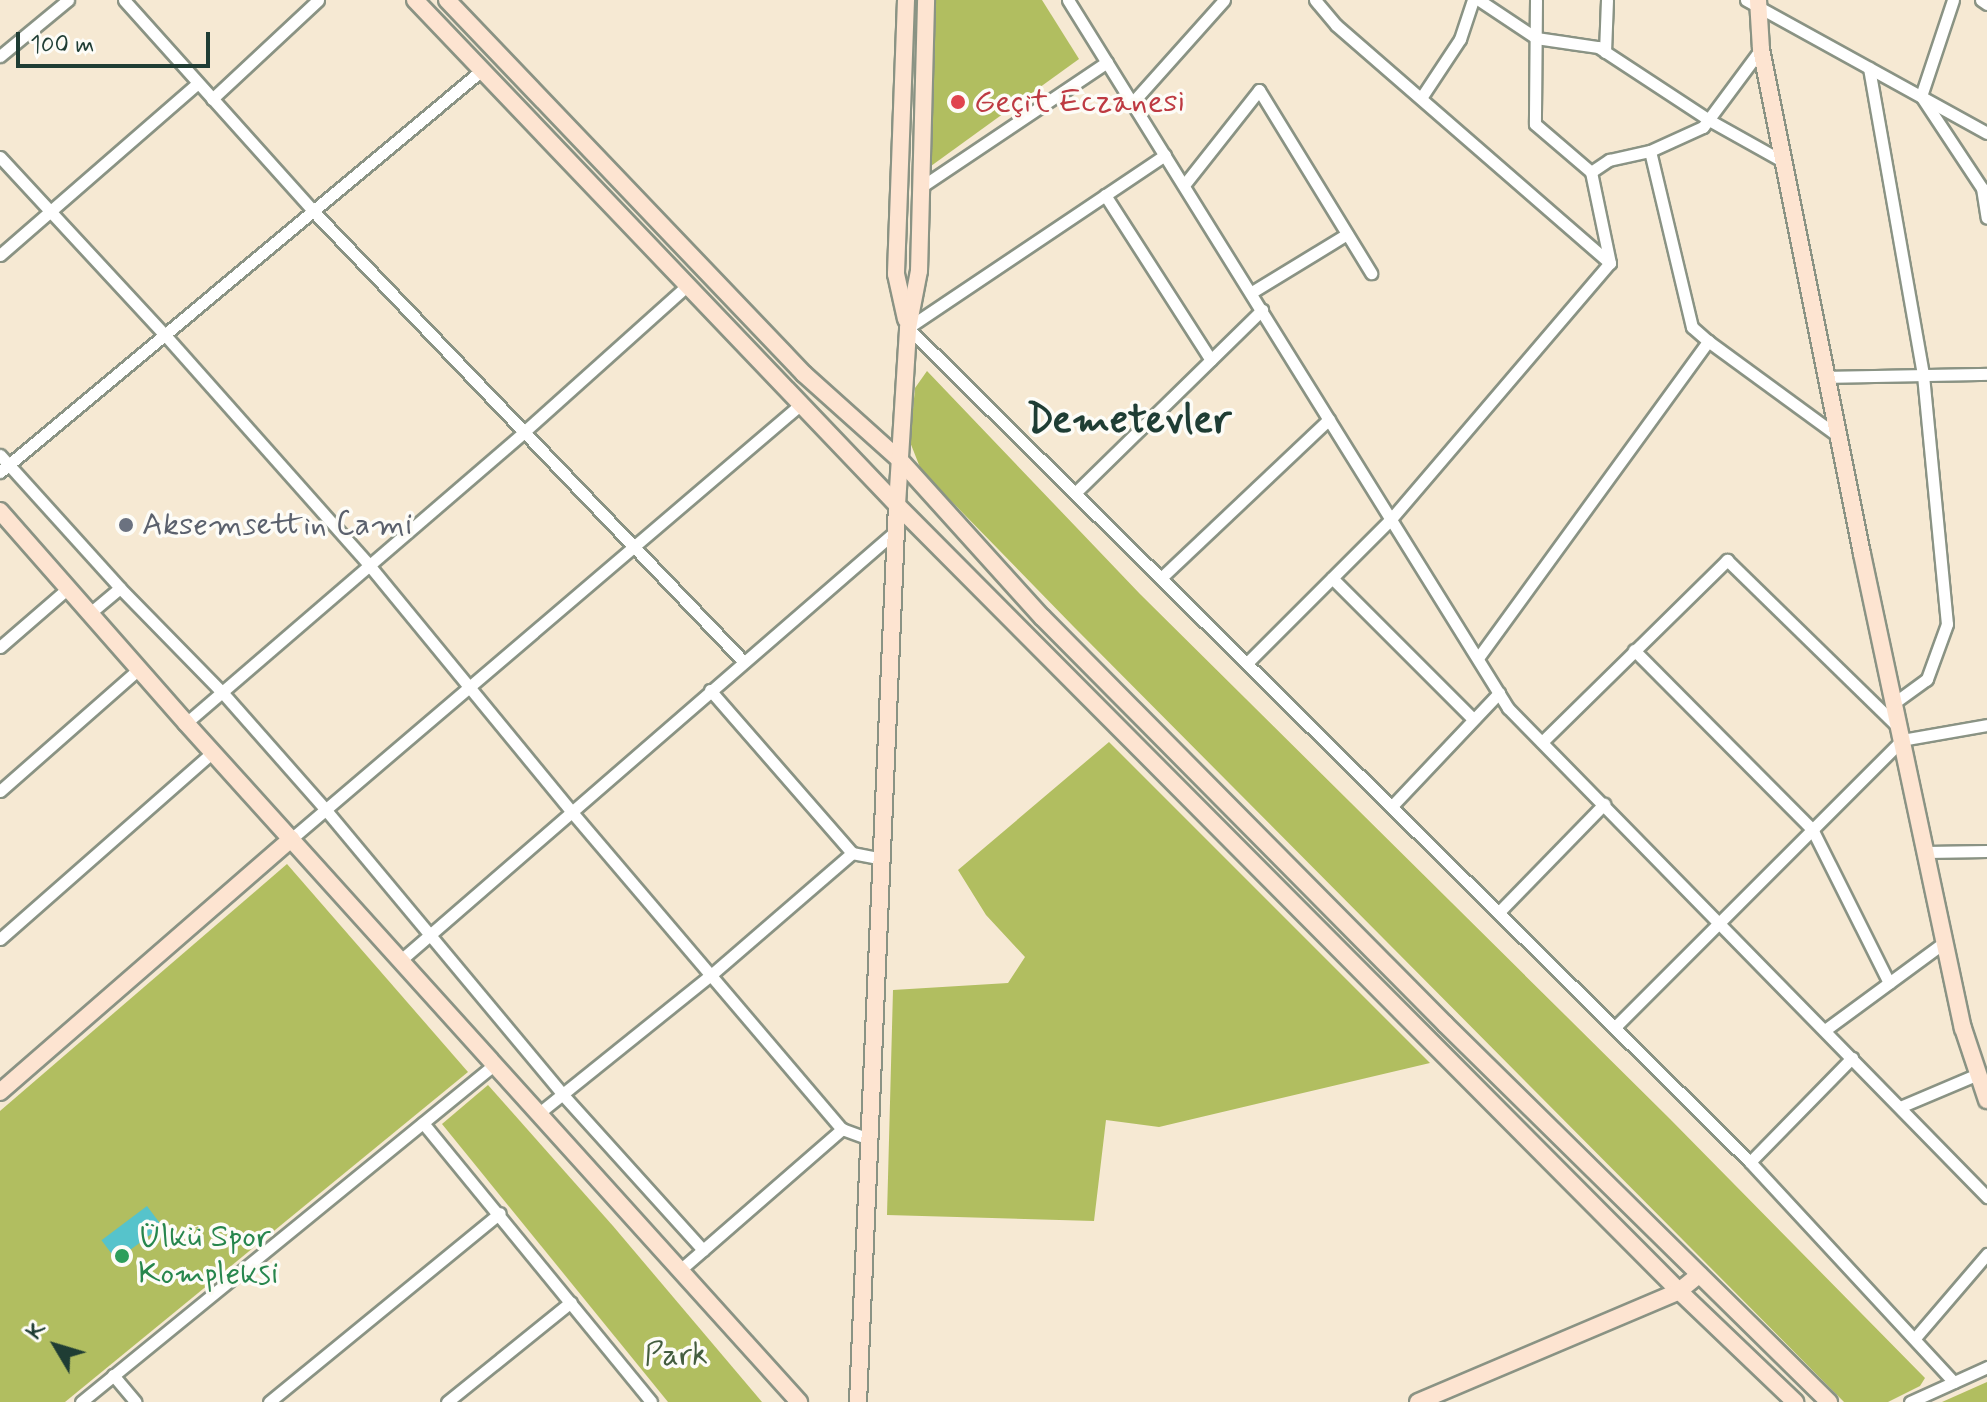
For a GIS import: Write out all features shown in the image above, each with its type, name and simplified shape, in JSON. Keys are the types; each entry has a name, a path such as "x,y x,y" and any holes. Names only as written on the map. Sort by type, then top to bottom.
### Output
{"street":[{"path":"0,56 68,0"},
{"path":"124,0 313,211 743,661"},
{"path":"212,99 318,0"},
{"path":"415,0 897,505 1679,1291 1795,1402"},
{"path":"447,0 804,374 900,460 1042,617 1445,1024 1829,1402"},
{"path":"906,0 896,274 908,328 1750,1162 1954,1382"},
{"path":"858,1402 897,505 908,328 919,271 926,0"},
{"path":"1068,0 1499,693 1542,742 1721,921 1987,1197"},
{"path":"1132,103 1224,0"},
{"path":"1315,0 1336,25 1610,263"},
{"path":"1421,98 1460,39 1473,0"},
{"path":"1479,0 1536,38 1598,47 1709,120 1784,162"},
{"path":"1536,0 1535,124 1591,172 1610,263"},
{"path":"1605,52 1607,0"},
{"path":"1921,96 1953,0"},
{"path":"1981,0 1987,4"},
{"path":"1754,3 1987,133"},
{"path":"1754,3 1900,734 1963,1028 1983,1086 1900,1107"},
{"path":"1591,172 1609,160 1650,151 1703,127 1761,49"},
{"path":"921,187 1107,62"},
{"path":"1869,68 1923,375 1947,624 1927,679 1894,703"},
{"path":"4,469 482,70"},
{"path":"0,255 198,83"},
{"path":"1184,185 1259,90 1371,273"},
{"path":"1921,96 1982,188 1987,218"},
{"path":"1650,151 1692,327 1839,437"},
{"path":"908,328 1165,155"},
{"path":"0,157 165,335 369,565 571,811 842,1129 869,1139"},
{"path":"1105,195 1211,360"},
{"path":"1252,292 1347,234"},
{"path":"1247,663 1391,519 1610,263"},
{"path":"186,723 525,431 688,285"},
{"path":"1075,493 1262,310"},
{"path":"1478,658 1708,341"},
{"path":"1827,377 1987,374"},
{"path":"0,1092 325,809 801,404"},
{"path":"1161,578 1329,419"},
{"path":"0,455 4,469 222,692 325,809 563,1095 703,1250"},
{"path":"0,511 186,723 799,1402"},
{"path":"402,959 896,531"},
{"path":"1542,742 1727,560 1900,734"},
{"path":"1332,578 1472,718"},
{"path":"0,647 68,588"},
{"path":"90,613 120,588"},
{"path":"1634,650 1812,829 1889,983"},
{"path":"0,791 139,669"},
{"path":"710,690 852,853 882,859"},
{"path":"1392,806 1472,718 1499,693"},
{"path":"1615,1027 1812,829 1900,734 1987,725"},
{"path":"0,939 213,752"},
{"path":"1499,912 1604,804"},
{"path":"1926,852 1987,851"},
{"path":"539,1113 712,974 852,853"},
{"path":"1825,1030 1945,942"},
{"path":"1750,1162 1852,1058"},
{"path":"81,1402 495,1064"},
{"path":"423,1123 500,1213 647,1397 631,1402"},
{"path":"680,1270 842,1129"},
{"path":"269,1402 500,1213"},
{"path":"1915,1338 1987,1254"},
{"path":"1418,1402 1679,1291 1699,1275"},
{"path":"447,1402 571,1302"},
{"path":"1910,1402 1987,1367"},
{"path":"113,1375 136,1402"}],"green space":[{"path":"936,0 1042,0 1079,59 931,166"},
{"path":"927,371 1140,594 1670,1119 1925,1378 1920,1386 1888,1402 1844,1402 1073,626 921,470 910,442 915,388"},
{"path":"1109,742 1430,1063 1159,1127 1106,1120 1094,1221 887,1215 893,990 1008,983 1025,957 986,915 958,870"},
{"name":"Ülkü Spor Kompleksi","path":"287,864 468,1072 65,1402 0,1402 0,1111"},
{"name":"Park","path":"488,1085 762,1402 668,1402 442,1124"},
{"path":"1987,1382 1987,1402 1942,1402"}],"water":[{"path":"147,1206 162,1226 117,1260 101,1240"}],"place":[{"name":"Geçit Eczanesi","path":"958,102"},
{"name":"Aksemsettin Cami","path":"126,525"},
{"name":"Ülkü Spor Kompleksi","path":"122,1256"}],"district":[{"name":"Demetevler","path":"1129,421"}]}
